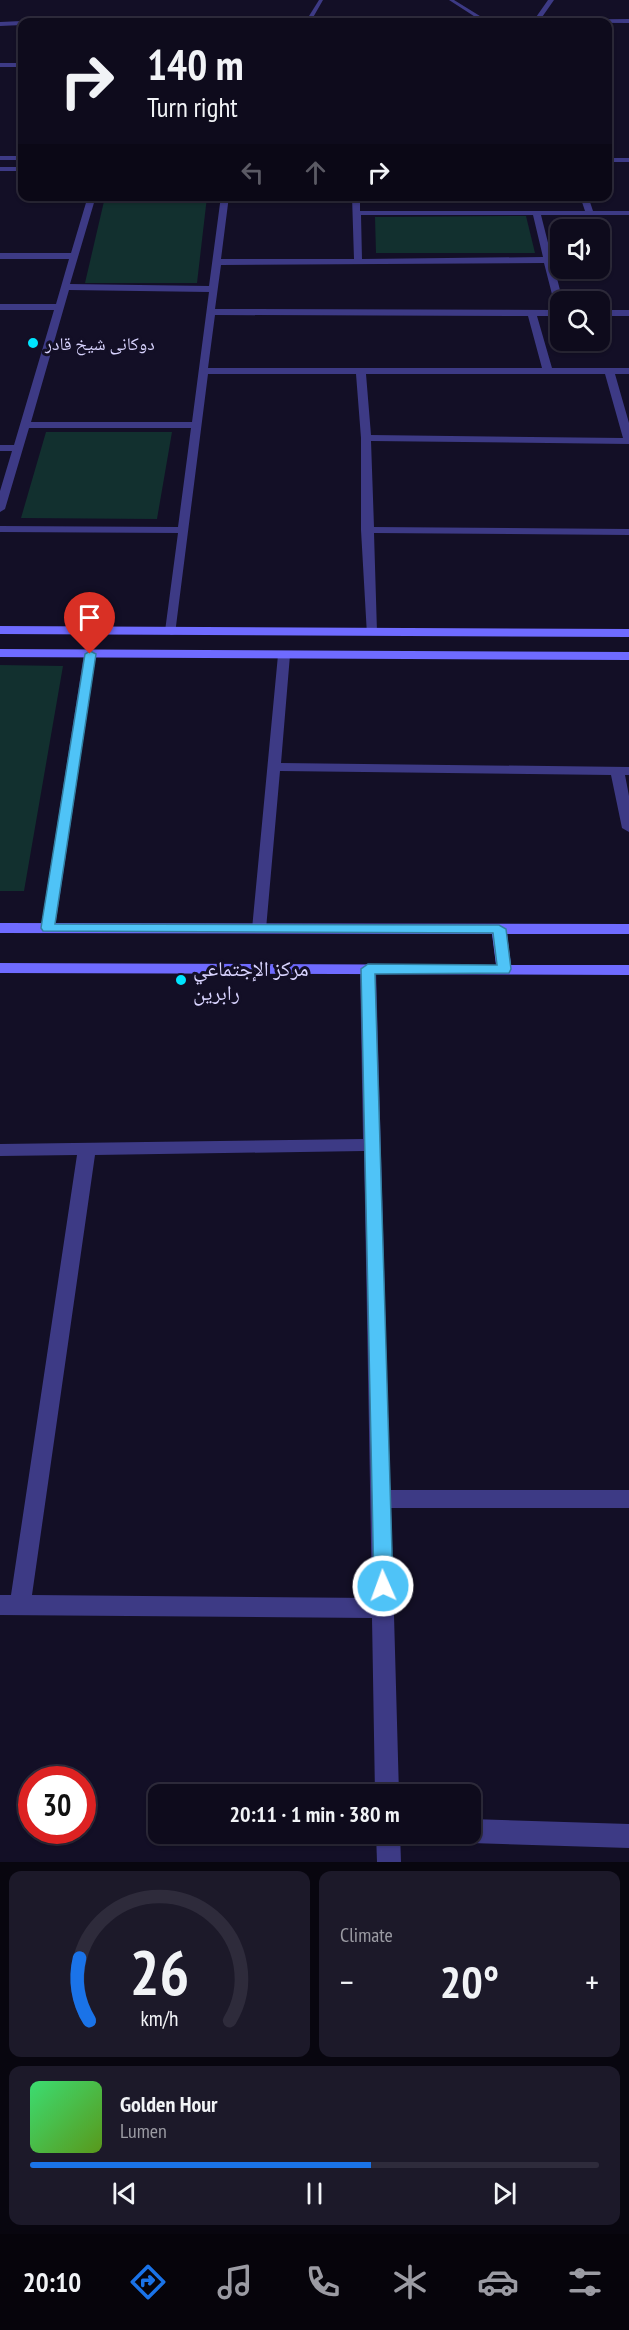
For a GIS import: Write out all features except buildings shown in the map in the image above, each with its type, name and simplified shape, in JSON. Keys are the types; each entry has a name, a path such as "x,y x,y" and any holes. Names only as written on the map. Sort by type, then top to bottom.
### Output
{"street":[{"path":"538,18 551,0"},
{"path":"612,21 629,21"},
{"path":"0,24 18,23"},
{"path":"0,65 18,65"},
{"path":"0,158 18,158"},
{"path":"612,160 629,160"},
{"path":"0,169 18,169"},
{"path":"0,509 91,201"},
{"path":"171,631 224,201"},
{"path":"357,201 358,261"},
{"path":"586,201 590,213"},
{"path":"358,213 629,213"},
{"path":"536,213 556,291"},
{"path":"0,256 75,256"},
{"path":"217,262 548,260"},
{"path":"66,287 213,289"},
{"path":"0,307 60,307"},
{"path":"211,312 550,313"},
{"path":"532,312 548,371"},
{"path":"610,313 629,313"},
{"path":"203,371 629,371"},
{"path":"361,371 366,438 371,632"},
{"path":"366,438 629,441 609,371"},
{"path":"25,425 197,425"},
{"path":"0,448 18,448"},
{"path":"0,529 184,530"},
{"path":"367,530 629,532"},
{"path":"0,630 629,633"},
{"path":"0,654 629,656"},
{"path":"48,928 90,654"},
{"path":"259,929 284,655"},
{"path":"274,767 623,771 629,828"},
{"path":"0,928 629,929"},
{"path":"499,929 504,969"},
{"path":"0,968 629,970"},
{"path":"368,969 387,1784"},
{"path":"0,1150 372,1145"},
{"path":"87,1148 10,1606 384,1608"},
{"path":"380,1499 629,1499"},
{"path":"481,1831 629,1836"},
{"path":"388,1844 388,1862"}],"lane":[{"path":"311,18 321,0"},
{"path":"451,0 480,18"}],"green space":[{"path":"104,201 207,201 197,283 85,283"},
{"path":"526,216 535,253 376,253 375,217"},
{"path":"46,432 172,432 157,519 21,518"},
{"path":"0,665 63,666 24,891 0,891"}],"place":[{"name":"دوکانی شیخ قادر","path":"33,343"},
{"name":"مركز الإجتماعي رابرين","path":"181,980"}],"route":[{"path":"90,654 48,928 499,929 504,969 368,969 383,1586"}]}
